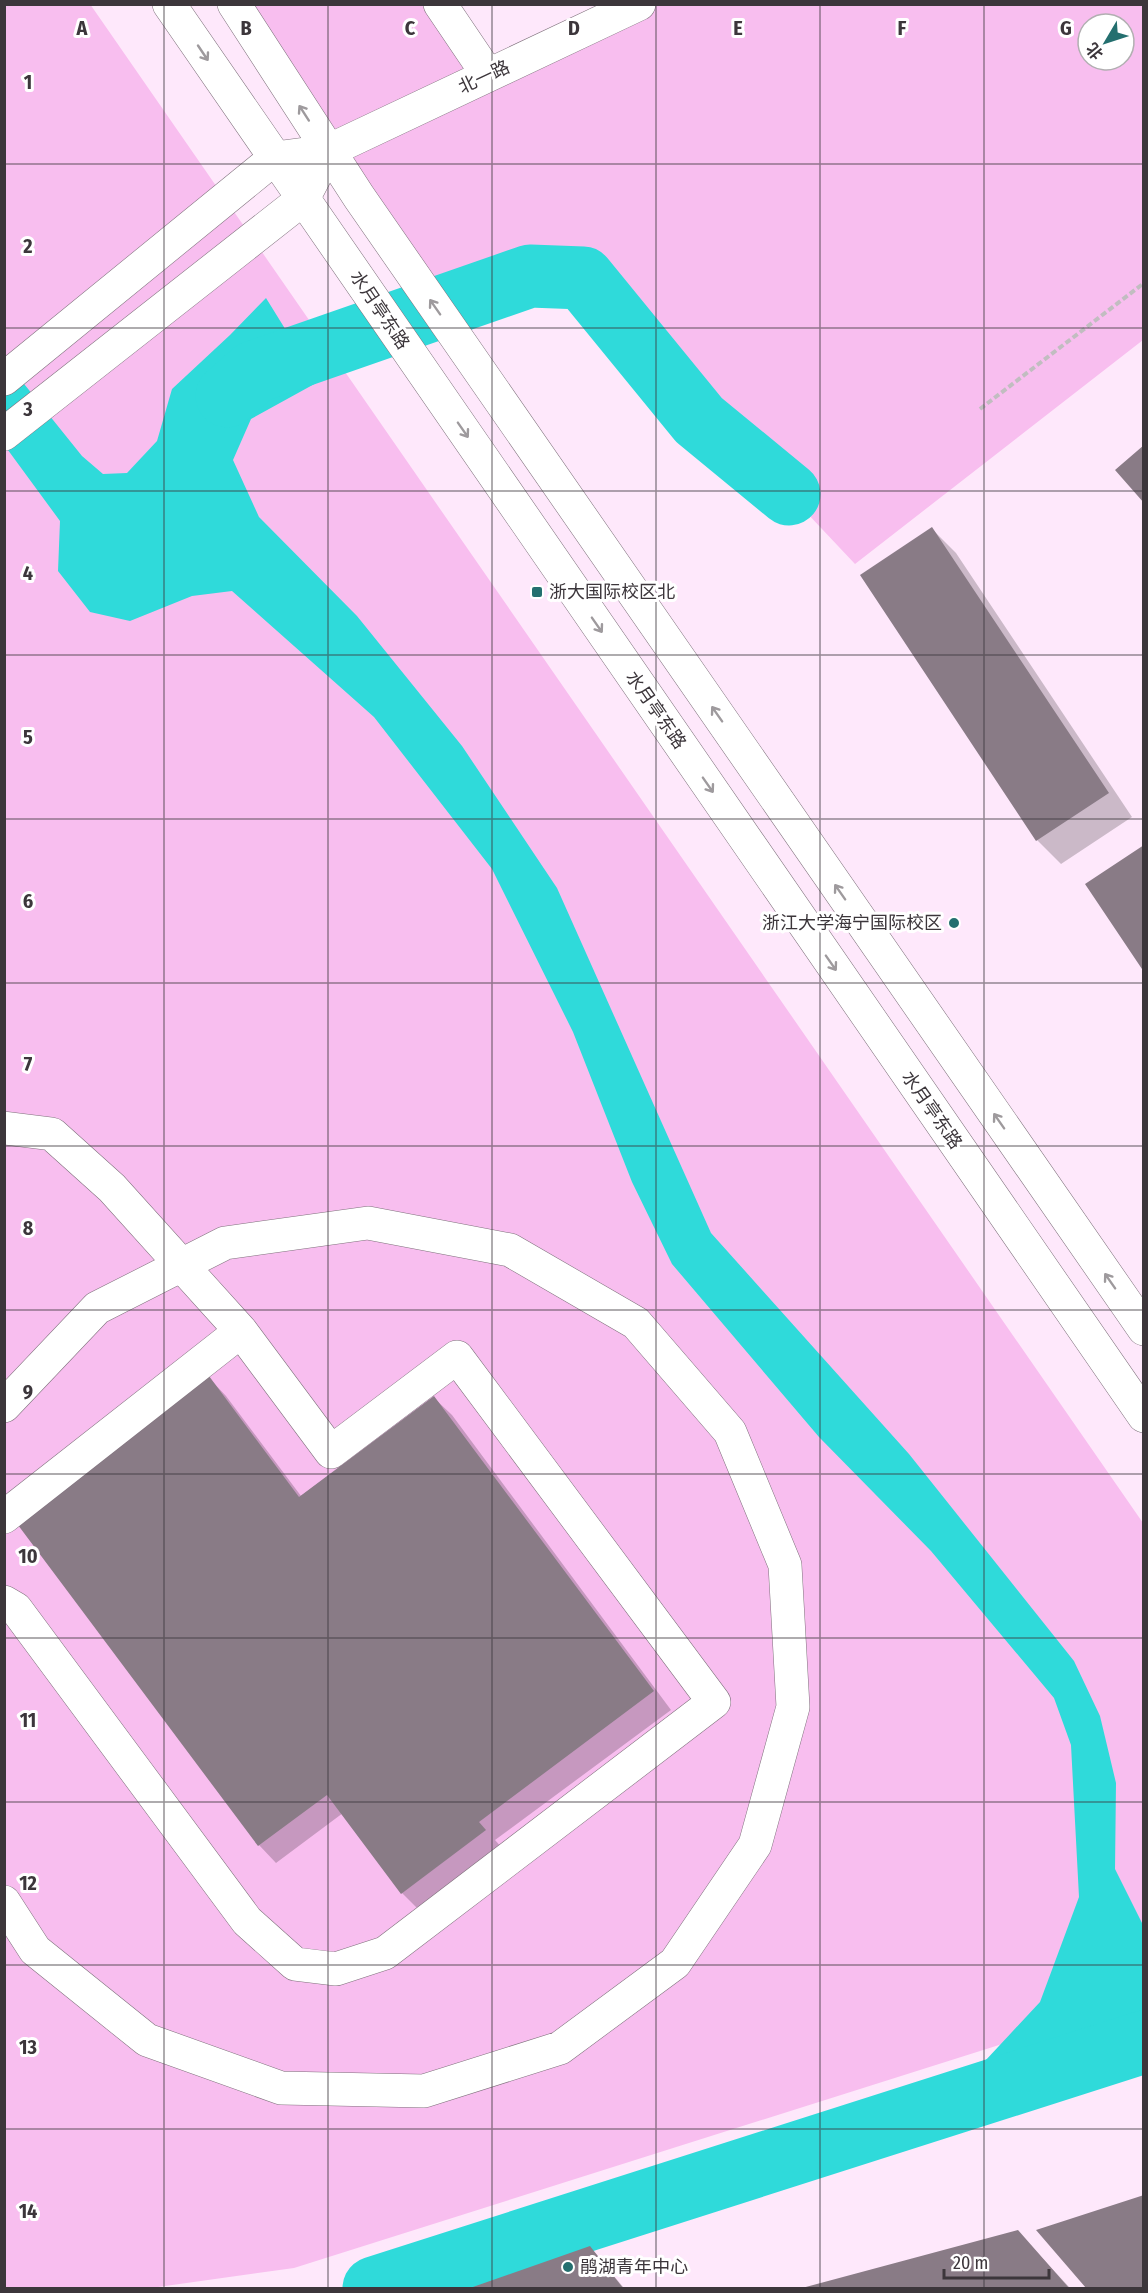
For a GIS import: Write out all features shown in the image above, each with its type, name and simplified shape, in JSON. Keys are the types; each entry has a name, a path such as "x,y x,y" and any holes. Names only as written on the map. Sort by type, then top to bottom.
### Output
{"main road":[{"name":"水月亭东路","path":"169,4 1143,1416"},
{"path":"234,4 359,197 1143,1329"},
{"path":"440,4 488,75"},
{"name":"北一路","path":"275,158 328,151 639,4"},
{"path":"4,434 303,199 328,151"},
{"path":"4,379 275,158"},
{"path":"4,1128 52,1134 112,1188 241,1330 331,1452 457,1357 714,1702 386,1953 336,1969 295,1964 247,1921 16,1609 4,1602"},
{"path":"4,1406 97,1308 225,1243 368,1223 510,1251 636,1323 730,1432 784,1565 793,1707 755,1845 675,1963 560,2048 424,2091 281,2088 147,2040 35,1950 4,1902"},
{"path":"4,1517 241,1330"}],"path":[{"path":"980,409 1143,283"}],"shaded area":[{"path":"90,4 1143,1523 1144,1999 294,2268 151,2288 5,2288 4,5"},
{"path":"5,5 1143,5 1143,2288 5,2288"},
{"path":"227,5 440,5 488,76 639,5 1143,5 1143,340 855,564 789,494 611,272 549,252 430,298"}],"water":[{"path":"266,298 318,382 251,419 233,460 259,517 357,616 462,746 557,888 711,1233 909,1454 1074,1661 1100,1716 1116,1783 1115,1869 1143,1925 1143,2042 943,2106 1040,2002 1079,1897 1071,1745 1054,1698 931,1551 819,1437 672,1264 632,1182 573,1032 492,869 374,717 232,591 192,596 130,621 90,612 58,571 60,521 5,446 4,359 82,456 103,474 127,473 157,441 172,389"}],"building":[{"path":"1144,445 1144,503 1115,470"},
{"path":"932,527 1109,793 1036,841 860,575"},
{"path":"1144,845 1144,972 1085,884"},
{"path":"209,1376 299,1497 434,1396 654,1691 479,1822 486,1830 401,1894 327,1795 258,1846 15,1521"},
{"path":"1144,2195 1144,2288 1086,2288 1036,2230"},
{"path":"1018,2230 1069,2288 802,2288"},
{"name":"鹃湖青年中心","path":"590,2246 623,2288 470,2288"}],"waterway":[{"path":"227,396 254,372 530,276 583,278 699,420 789,494"},
{"path":"374,2288 1144,2042"}],"place":[{"name":"浙大国际校区北","path":"537,592"},
{"name":"浙江大学海宁国际校区","path":"954,923"},
{"name":"鹃湖青年中心","path":"568,2267"}]}
